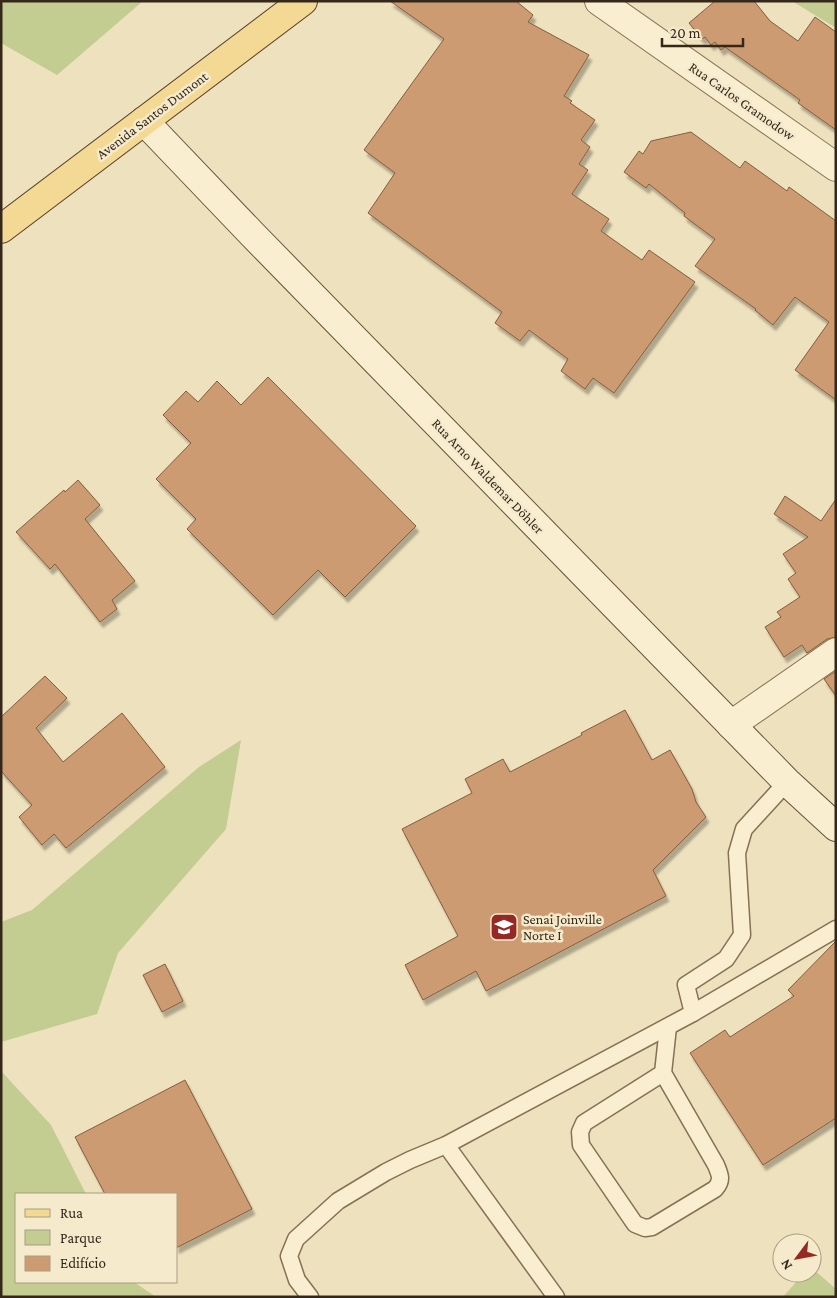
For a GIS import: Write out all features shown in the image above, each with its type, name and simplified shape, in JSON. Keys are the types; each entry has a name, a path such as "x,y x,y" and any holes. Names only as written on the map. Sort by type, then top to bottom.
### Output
{"main road":[{"name":"Avenida Santos Dumont","path":"1,229 303,1"},
{"name":"Rua Carlos Gramodow","path":"599,1 836,167"},
{"name":"Rua Arno Waldemar Döhler","path":"144,121 731,725 787,782 836,827"},
{"path":"731,725 836,652"}],"lane":[{"path":"693,1013 686,985 726,959 742,935 737,853 744,829 787,782"},
{"path":"310,1297 297,1280 289,1256 296,1239 338,1201 386,1172 446,1146 668,1027 836,928"},
{"path":"663,1073 584,1123 580,1132 581,1145 635,1224 645,1228 652,1226 715,1188 720,1183 721,1176 663,1073 668,1027"},
{"path":"446,1146 556,1297"}],"green space":[{"path":"1,1 143,1 57,75 1,43"},
{"path":"792,1 836,1 836,28"},
{"path":"241,740 226,829 118,953 97,1014 1,1042 1,922 32,910 199,767"},
{"path":"1,1071 51,1125 85,1193 15,1193 15,1283 135,1283 156,1297 1,1297"},
{"path":"822,1277 836,1289 836,1297 783,1297 795,1283 822,1283"}],"building":[{"path":"390,1 516,1 533,15 528,22 589,55 564,96 572,101 570,103 595,120 581,140 590,147 579,164 588,170 572,194 609,219 601,231 642,260 649,250 695,282 614,393 593,378 585,389 561,371 568,359 529,330 520,341 495,323 502,312 368,213 395,173 364,150 444,39"},
{"path":"715,1 754,1 770,21 798,41 815,17 836,32 836,130 798,103 800,100 725,47 721,50 715,42 711,45 705,37 702,39 689,23"},
{"path":"691,132 740,168 745,161 787,191 789,187 836,221 836,400 795,370 829,322 795,297 773,325 756,309 695,266 715,239 684,216 685,213 649,184 646,188 624,172 639,151 643,154 651,141"},
{"path":"268,377 416,526 345,597 318,570 273,615 187,529 196,519 156,479 191,443 163,415 186,391 198,402 217,381 241,405"},
{"path":"78,480 100,505 85,519 135,581 112,600 117,609 100,622 55,564 50,569 16,532"},
{"path":"785,496 821,521 836,499 836,637 827,639 807,653 802,645 784,657 765,627 781,617 777,612 800,597 788,579 796,573 783,554 808,537 774,514"},
{"path":"836,671 836,696 824,679"},
{"path":"45,676 67,698 36,728 63,762 122,713 165,767 66,848 54,834 42,845 19,817 32,805 1,771 1,717"},
{"path":"625,710 652,760 670,750 692,789 696,802 706,817 653,870 666,896 486,991 476,971 423,1000 405,965 458,936 402,829 472,793 465,779 503,759 510,772 582,735 581,733"},
{"path":"836,941 836,1118 763,1165 690,1053 725,1030 730,1037 794,996 788,990"},
{"path":"165,964 183,1001 162,1012 143,975"},
{"path":"185,1080 252,1209 178,1247 178,1193 104,1193 75,1137"}],"place":[{"name":"Senai Joinville Norte I","path":"504,927"}]}
